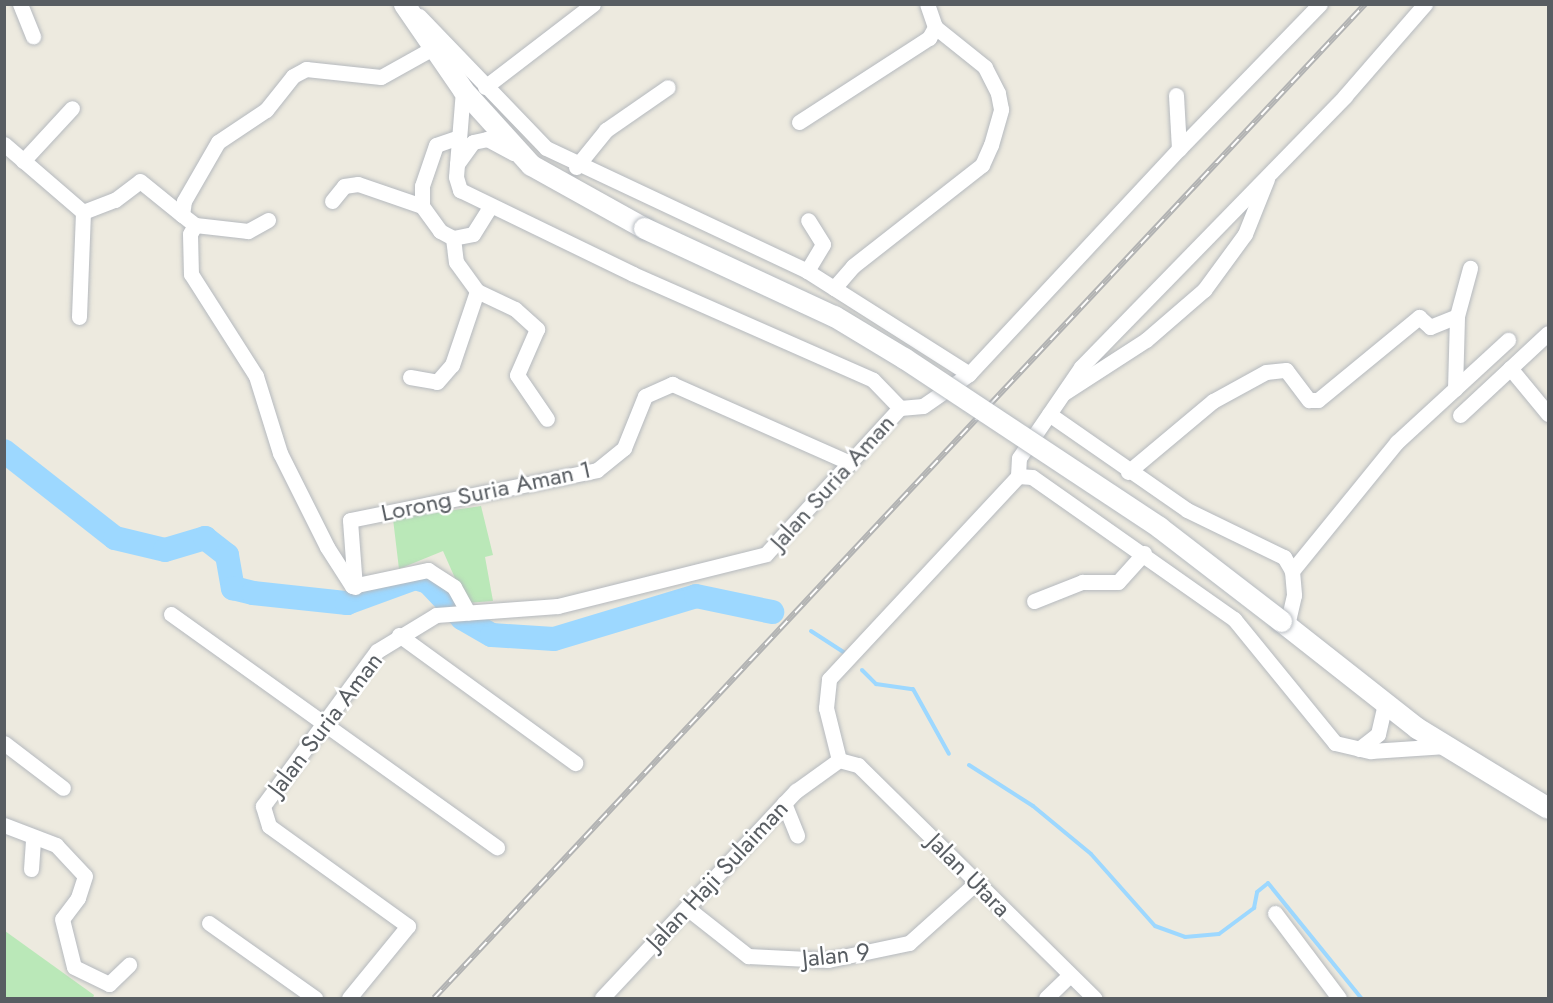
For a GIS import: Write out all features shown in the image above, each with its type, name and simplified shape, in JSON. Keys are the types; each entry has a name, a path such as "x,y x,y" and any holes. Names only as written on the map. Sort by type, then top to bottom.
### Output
{"street":[{"path":"20,4 33,37"},
{"path":"404,4 463,90 531,165"},
{"path":"404,4 444,38 516,122 576,167 807,271 969,374"},
{"path":"485,87 593,4"},
{"path":"834,288 853,266 982,165 991,146 1001,109 998,93 985,67 935,27 927,4"},
{"path":"900,408 923,406 969,374 1179,149 1320,4"},
{"path":"839,760 826,708 829,679 1018,476 1019,458 1081,368 1425,4"},
{"path":"799,122 930,38 935,27"},
{"path":"182,215 184,201 218,142 266,110 293,76 306,69 381,77 433,48"},
{"path":"576,167 606,130 668,87"},
{"name":"Jalan Suria Aman","path":"349,999 408,926 269,826 263,806 377,651 399,635 436,615 558,606 766,554 900,408 873,380 490,207 460,190 457,164 463,90"},
{"path":"1176,95 1179,149"},
{"path":"23,161 72,108"},
{"path":"422,206 422,186 436,144 459,137"},
{"path":"457,164 473,142 487,139 644,228 834,316 904,358 1159,527 1385,704 1446,747 1548,808"},
{"path":"4,144 83,212"},
{"path":"1064,393 1146,340 1204,290 1245,234 1274,166"},
{"path":"83,212 115,200 140,181 195,225 248,231 268,220"},
{"path":"332,201 344,186 358,184 422,206 440,231 453,238 473,234 490,207"},
{"path":"79,317 83,212"},
{"path":"807,271 823,244 808,220"},
{"path":"195,225 190,234 191,274 256,376 280,453 344,580 355,587 428,570 454,587 468,612"},
{"path":"453,238 456,262 477,291 515,309 537,329 517,375 547,419"},
{"path":"1455,389 1457,316 1470,268"},
{"path":"410,377 437,382 452,365 477,291"},
{"path":"1128,472 1214,401 1266,372 1286,370 1309,400 1318,400 1419,317 1430,327 1457,316"},
{"path":"1460,415 1548,333"},
{"path":"1292,571 1397,442 1508,340"},
{"path":"1510,368 1548,414"},
{"name":"Lorong Suria Aman 1","path":"355,587 350,520 597,470 624,448 645,396 672,384 850,463"},
{"path":"1049,414 1128,472 1186,510 1284,557 1292,571 1294,603 1284,623"},
{"path":"1018,476 1032,477 1144,553 1252,638 1326,738 1359,749 1446,747"},
{"path":"1034,601 1082,582 1118,582 1144,553"},
{"path":"171,614 497,847"},
{"path":"399,635 575,763"},
{"path":"1359,749 1378,734 1385,704"},
{"path":"4,743 63,788"},
{"name":"Jalan Haji Sulaiman","path":"602,999 784,803 839,760"},
{"name":"Jalan Utara","path":"839,760 858,765 1094,999"},
{"path":"784,803 797,836"},
{"path":"4,825 71,856 85,876 78,898 62,919 74,967 109,984 129,965"},
{"path":"31,869 33,837"},
{"name":"Jalan 9","path":"687,908 748,956 828,960 909,943 977,882"},
{"path":"1275,913 1340,999"},
{"path":"209,923 315,999"},
{"path":"1046,999 1070,975"}],"green space":[{"path":"481,506 493,555 485,557 493,601 466,603 443,551 399,569 393,519"},
{"path":"5,931 94,995 93,998 5,998"}],"waterway":[{"path":"4,451 115,538 165,550 205,538 227,555 233,588 253,593 347,603 415,578 428,582 462,618 492,635 554,639 696,596 772,612"},
{"path":"811,631 845,653"},
{"path":"862,670 876,684 913,689 949,754"},
{"path":"969,765 1033,806 1091,854 1155,926 1185,937 1219,934 1254,908 1257,892 1268,883 1361,998"}],"railway":[{"path":"434,998 1365,4"}]}
